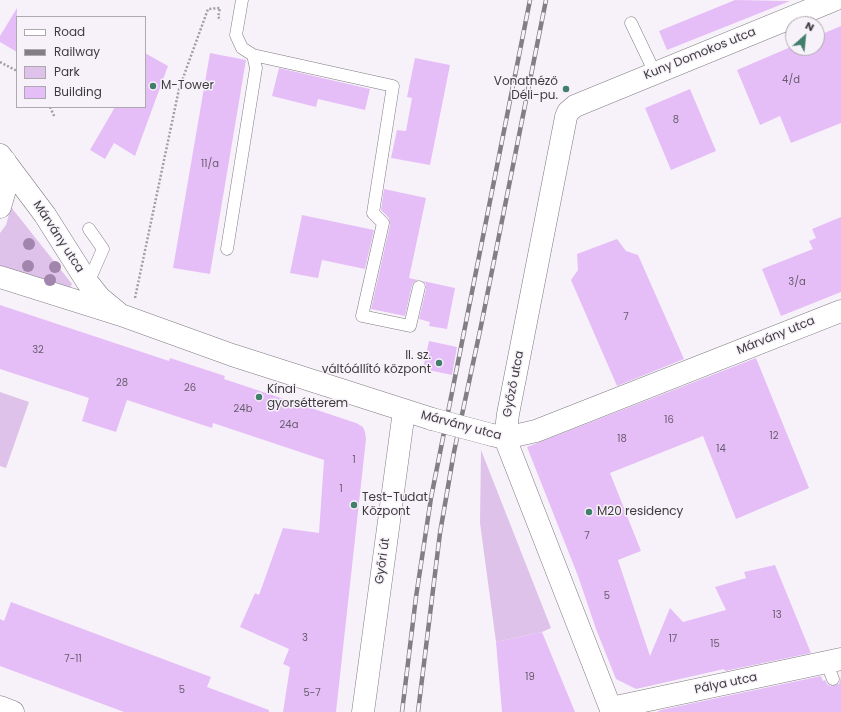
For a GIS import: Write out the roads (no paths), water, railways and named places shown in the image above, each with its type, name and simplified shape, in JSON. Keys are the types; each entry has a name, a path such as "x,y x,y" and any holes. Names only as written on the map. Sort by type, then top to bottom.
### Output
{"street":[{"name":"Kuny Domokos utca","path":"568,112 575,106 834,0"},
{"name":"Győző utca","path":"568,112 562,132 508,414 498,436 612,710"},
{"name":"Márvány utca","path":"2,158 45,215 88,283 100,298 121,315"},
{"path":"0,207 7,183 2,158"},
{"name":"Márvány utca","path":"0,277 121,315 232,355 404,411 498,436 536,431 841,311"},
{"name":"Győri út","path":"363,712 404,411"},
{"name":"Pálya utca","path":"612,710 834,667"},
{"path":"0,707 13,712"}],"lane":[{"path":"242,0 236,35 242,48 252,55 393,86 373,213 383,223 362,316 410,326 419,287"},
{"path":"631,23 655,73"},
{"path":"227,249 256,68 252,55"},
{"path":"88,283 103,249 89,229"}],"railway":[{"path":"402,712 416,597 431,498 530,0"},
{"path":"418,712 440,533 454,452 481,326 546,0"}],"place":[{"name":"M-Tower","path":"153,86"},
{"name":"Vonatnéző Déli-pu.","path":"566,89"},
{"name":"II. sz. váltóállító központ","path":"439,363"},
{"name":"Kínai gyorsétterem","path":"259,397"},
{"name":"Test-Tudat Központ","path":"354,505"},
{"name":"M20 residency","path":"589,512"}]}
